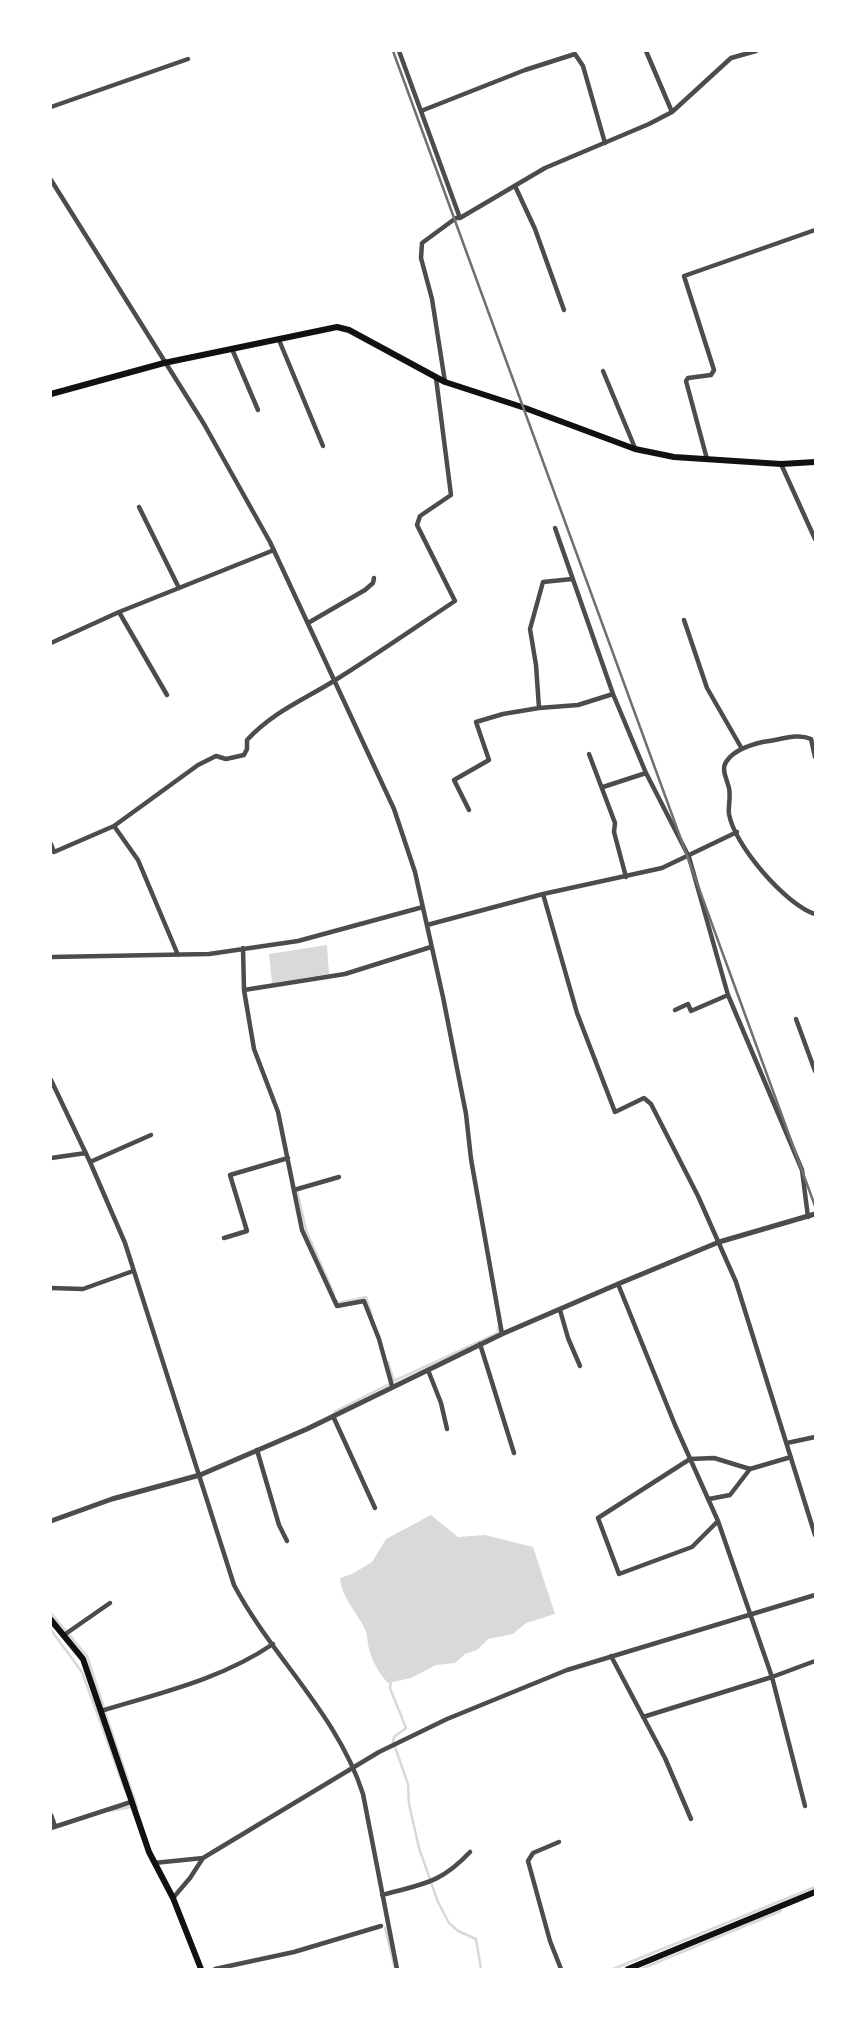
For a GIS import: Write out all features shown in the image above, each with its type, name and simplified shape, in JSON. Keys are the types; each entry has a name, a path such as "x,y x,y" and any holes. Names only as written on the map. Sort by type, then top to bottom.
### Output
{"main road":[{"path":"51,394 164,363 337,327 349,330 445,382 635,449 674,457 781,464 815,463"},
{"path":"51,1620 83,1659 102,1711 129,1803 154,1863 173,1898 201,1969"},
{"path":"628,1969 815,1892"}],"street":[{"path":"399,51 460,218"},
{"path":"646,51 672,112"},
{"path":"445,382 432,299 421,258 422,243 456,218 545,168 672,112 731,58 752,51"},
{"path":"421,111 525,70 575,54 583,66 605,143"},
{"path":"51,107 188,60"},
{"path":"51,180 204,424 274,550 394,809 415,872 446,1010 502,1334"},
{"path":"515,186 535,229 564,310"},
{"path":"707,459 686,381 688,378 711,374 714,370 684,276 815,230"},
{"path":"279,340 323,446"},
{"path":"232,348 258,410"},
{"path":"603,371 635,449"},
{"path":"51,844 54,852 114,826 198,765 216,756 226,759 244,755 247,740 264,722 335,681 456,601 416,525 420,516 451,495 436,377"},
{"path":"781,464 815,539"},
{"path":"139,507 179,588"},
{"path":"555,528 613,694 646,773 689,857 728,995 802,1170 808,1217"},
{"path":"51,643 119,612 274,550"},
{"path":"308,623 365,590 373,583 374,578"},
{"path":"539,708 537,665 530,629 543,582 572,579"},
{"path":"119,612 167,695"},
{"path":"684,620 707,688 742,749"},
{"path":"469,810 454,780 489,760 476,722 539,708 578,705 613,694"},
{"path":"815,757 813,741 809,737 793,736 742,749 726,760 724,768 731,802 729,815 764,876 804,910 815,914"},
{"path":"589,754 615,823 614,832 626,877"},
{"path":"603,787 646,773"},
{"path":"114,826 138,860 178,955"},
{"path":"427,925 543,894 662,868 737,832"},
{"path":"543,894 577,1013 615,1112 644,1098 651,1104 719,1242 754,1334 815,1535"},
{"path":"51,957 209,954 298,941 423,906"},
{"path":"244,990 345,974 431,947"},
{"path":"243,948 244,990 254,1049 278,1112 302,1230 337,1306 364,1301 379,1339 392,1386"},
{"path":"675,1010 688,1004 691,1011 728,995"},
{"path":"796,1019 815,1072"},
{"path":"51,1080 116,1220 234,1585 250,1613 340,1741 354,1768 363,1794 397,1969"},
{"path":"90,1162 150,1135"},
{"path":"51,1158 86,1153"},
{"path":"224,1238 247,1231 230,1175 288,1158"},
{"path":"294,1190 339,1177"},
{"path":"51,1521 112,1499 200,1475 480,1344 618,1284 719,1242 815,1214"},
{"path":"51,1288 83,1289 133,1270"},
{"path":"618,1284 718,1521 772,1677 805,1806"},
{"path":"560,1310 580,1366"},
{"path":"480,1344 514,1453"},
{"path":"427,1369 447,1429"},
{"path":"333,1415 375,1508"},
{"path":"787,1443 815,1437"},
{"path":"257,1450 279,1525 287,1541"},
{"path":"718,1521 692,1547 619,1574 598,1518 690,1459 714,1458 750,1469 791,1457"},
{"path":"709,1499 730,1494 750,1469"},
{"path":"154,1863 203,1858 396,1743 524,1686 611,1656 815,1595"},
{"path":"65,1635 110,1603"},
{"path":"102,1711 223,1672 248,1661 273,1644"},
{"path":"611,1656 665,1758 691,1819"},
{"path":"643,1717 815,1661"},
{"path":"51,1815 53,1827 129,1803"},
{"path":"559,1842 533,1853 528,1861 550,1941 561,1969"},
{"path":"381,1895 439,1879 456,1868 470,1852"},
{"path":"173,1898 203,1858"},
{"path":"215,1969 294,1952 381,1926"}],"shaded area":[{"path":"327,945 329,974 272,983 269,954"},
{"path":"431,1515 458,1537 485,1535 533,1547 555,1614 526,1623 513,1634 488,1639 477,1650 465,1654 455,1663 436,1665 411,1678 388,1683 374,1663 365,1630 346,1598 340,1578 372,1562 386,1539"}],"waterway":[{"path":"297,1190 306,1230 334,1294"},
{"path":"336,1300 338,1303 366,1297 372,1316"},
{"path":"388,1362 394,1381 498,1333 498,1327"},
{"path":"334,1412 391,1383"},
{"path":"51,1613 87,1656 104,1708"},
{"path":"51,1630 82,1672 125,1790"},
{"path":"391,1681 390,1688 406,1728 394,1737 393,1742"},
{"path":"105,1712 137,1807"},
{"path":"395,1747 408,1784 409,1804 419,1848 438,1902 449,1923 458,1931 476,1939 481,1969"},
{"path":"110,1811 131,1807"},
{"path":"613,1969 815,1887"},
{"path":"641,1969 781,1911"},
{"path":"385,1928 395,1969"}],"railway":[{"path":"393,51 815,1206"}]}
